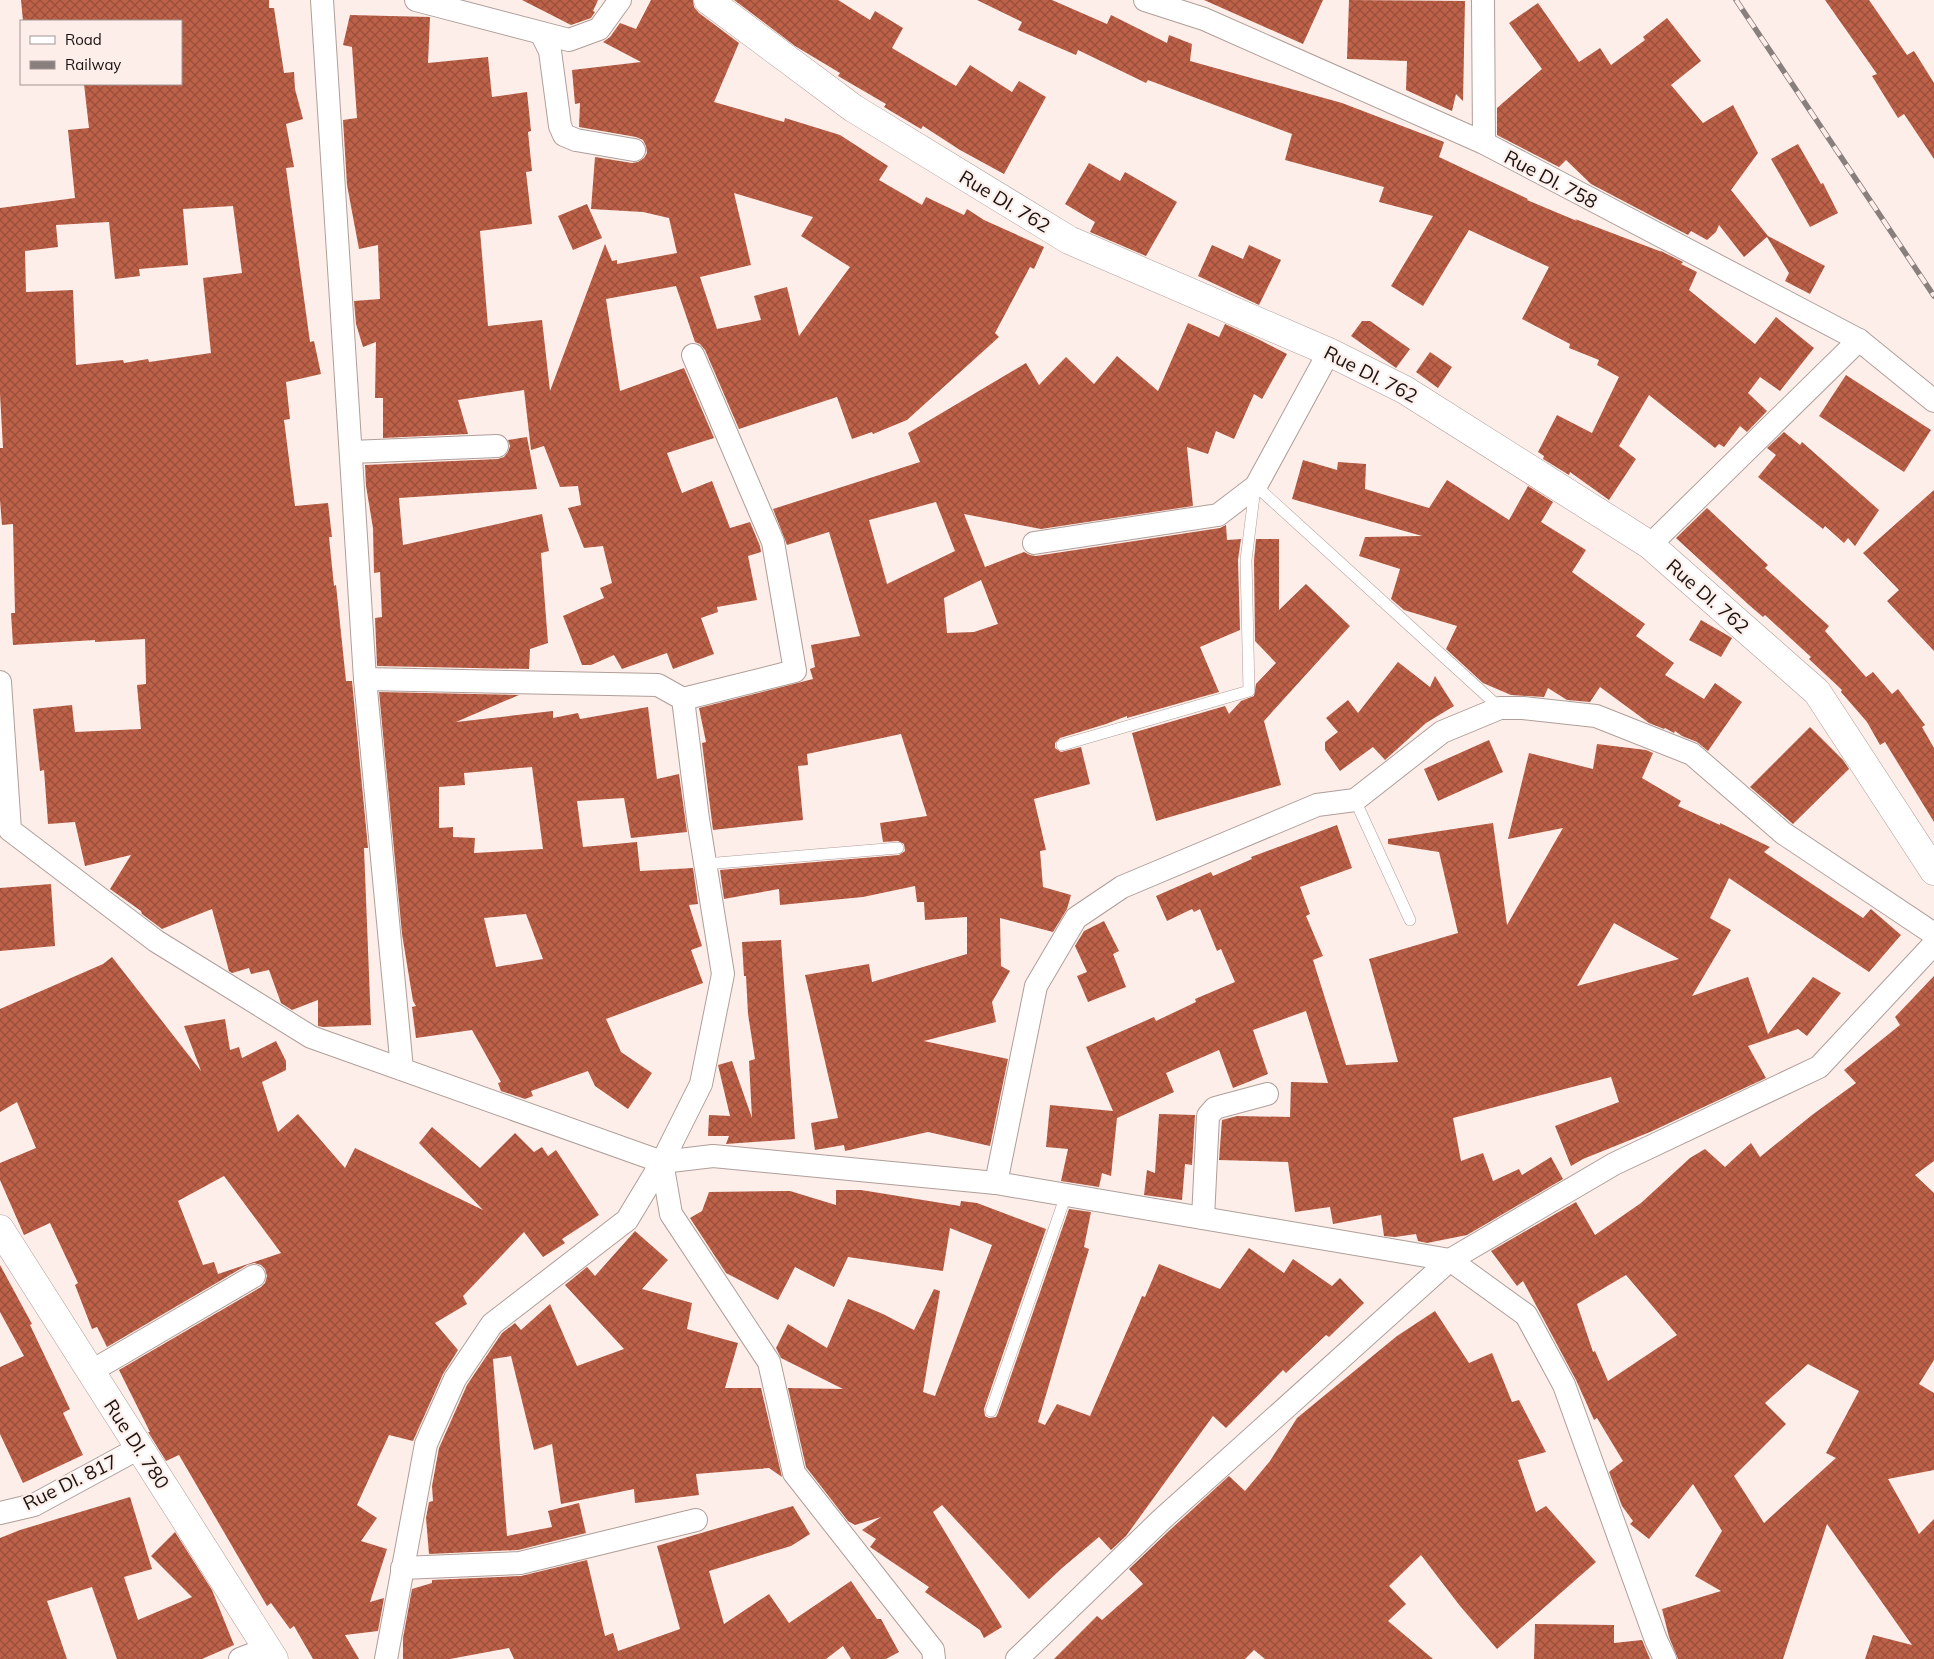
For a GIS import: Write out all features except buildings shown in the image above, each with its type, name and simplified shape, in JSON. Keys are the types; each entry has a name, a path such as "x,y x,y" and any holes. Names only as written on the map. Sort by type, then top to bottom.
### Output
{"street":[{"path":"322,0 365,679 402,1069"},
{"path":"416,0 569,40 599,29 620,0"},
{"name":"Rue DI. 762","path":"708,0 853,108 1069,240 1329,352 1406,390 1650,545 1817,692 1934,872"},
{"name":"Rue DI. 758","path":"1145,0 1204,10 1484,143 1859,340 1934,401"},
{"path":"1483,0 1484,143"},
{"path":"541,33 550,51 560,126 564,135 576,140 634,150"},
{"path":"1650,545 1859,340"},
{"path":"1034,543 1218,514 1256,486 1329,352"},
{"path":"365,679 658,685 683,699 795,671 773,542 693,355"},
{"path":"351,452 497,446"},
{"path":"0,682 5,830 156,941 311,1037 662,1162 713,1156 996,1183 1450,1260 1526,1315 1564,1385 1656,1640 1665,1659"},
{"path":"386,1659 426,1444 455,1378 492,1324 627,1220 662,1162 701,1084 723,974 705,864 683,699"},
{"path":"996,1183 1036,986 1076,918 1122,887 1140,879 1317,805 1355,800 1442,732 1500,708 1523,708 1596,716 1692,754 1783,833 1934,934"},
{"path":"1017,1659 1161,1520 1450,1260 1614,1164 1819,1067 1934,944"},
{"path":"1202,1218 1208,1116 1215,1108 1267,1094"},
{"path":"662,1162 671,1214 769,1362 794,1473 933,1650 934,1659"},
{"name":"Rue DI. 780","path":"0,1229 271,1654"},
{"path":"90,1372 254,1276"},
{"name":"Rue DI. 817","path":"0,1513 34,1504 139,1448"},
{"path":"402,1568 520,1563 696,1520"},
{"path":"240,1659 271,1654"}],"lane":[{"path":"1256,486 1500,708"},
{"path":"1062,745 1249,691 1246,560 1256,486"},
{"path":"1355,800 1410,920"},
{"path":"705,864 898,848"},
{"path":"991,1411 1066,1196"}],"railway":[{"path":"1736,0 1934,296"}]}
